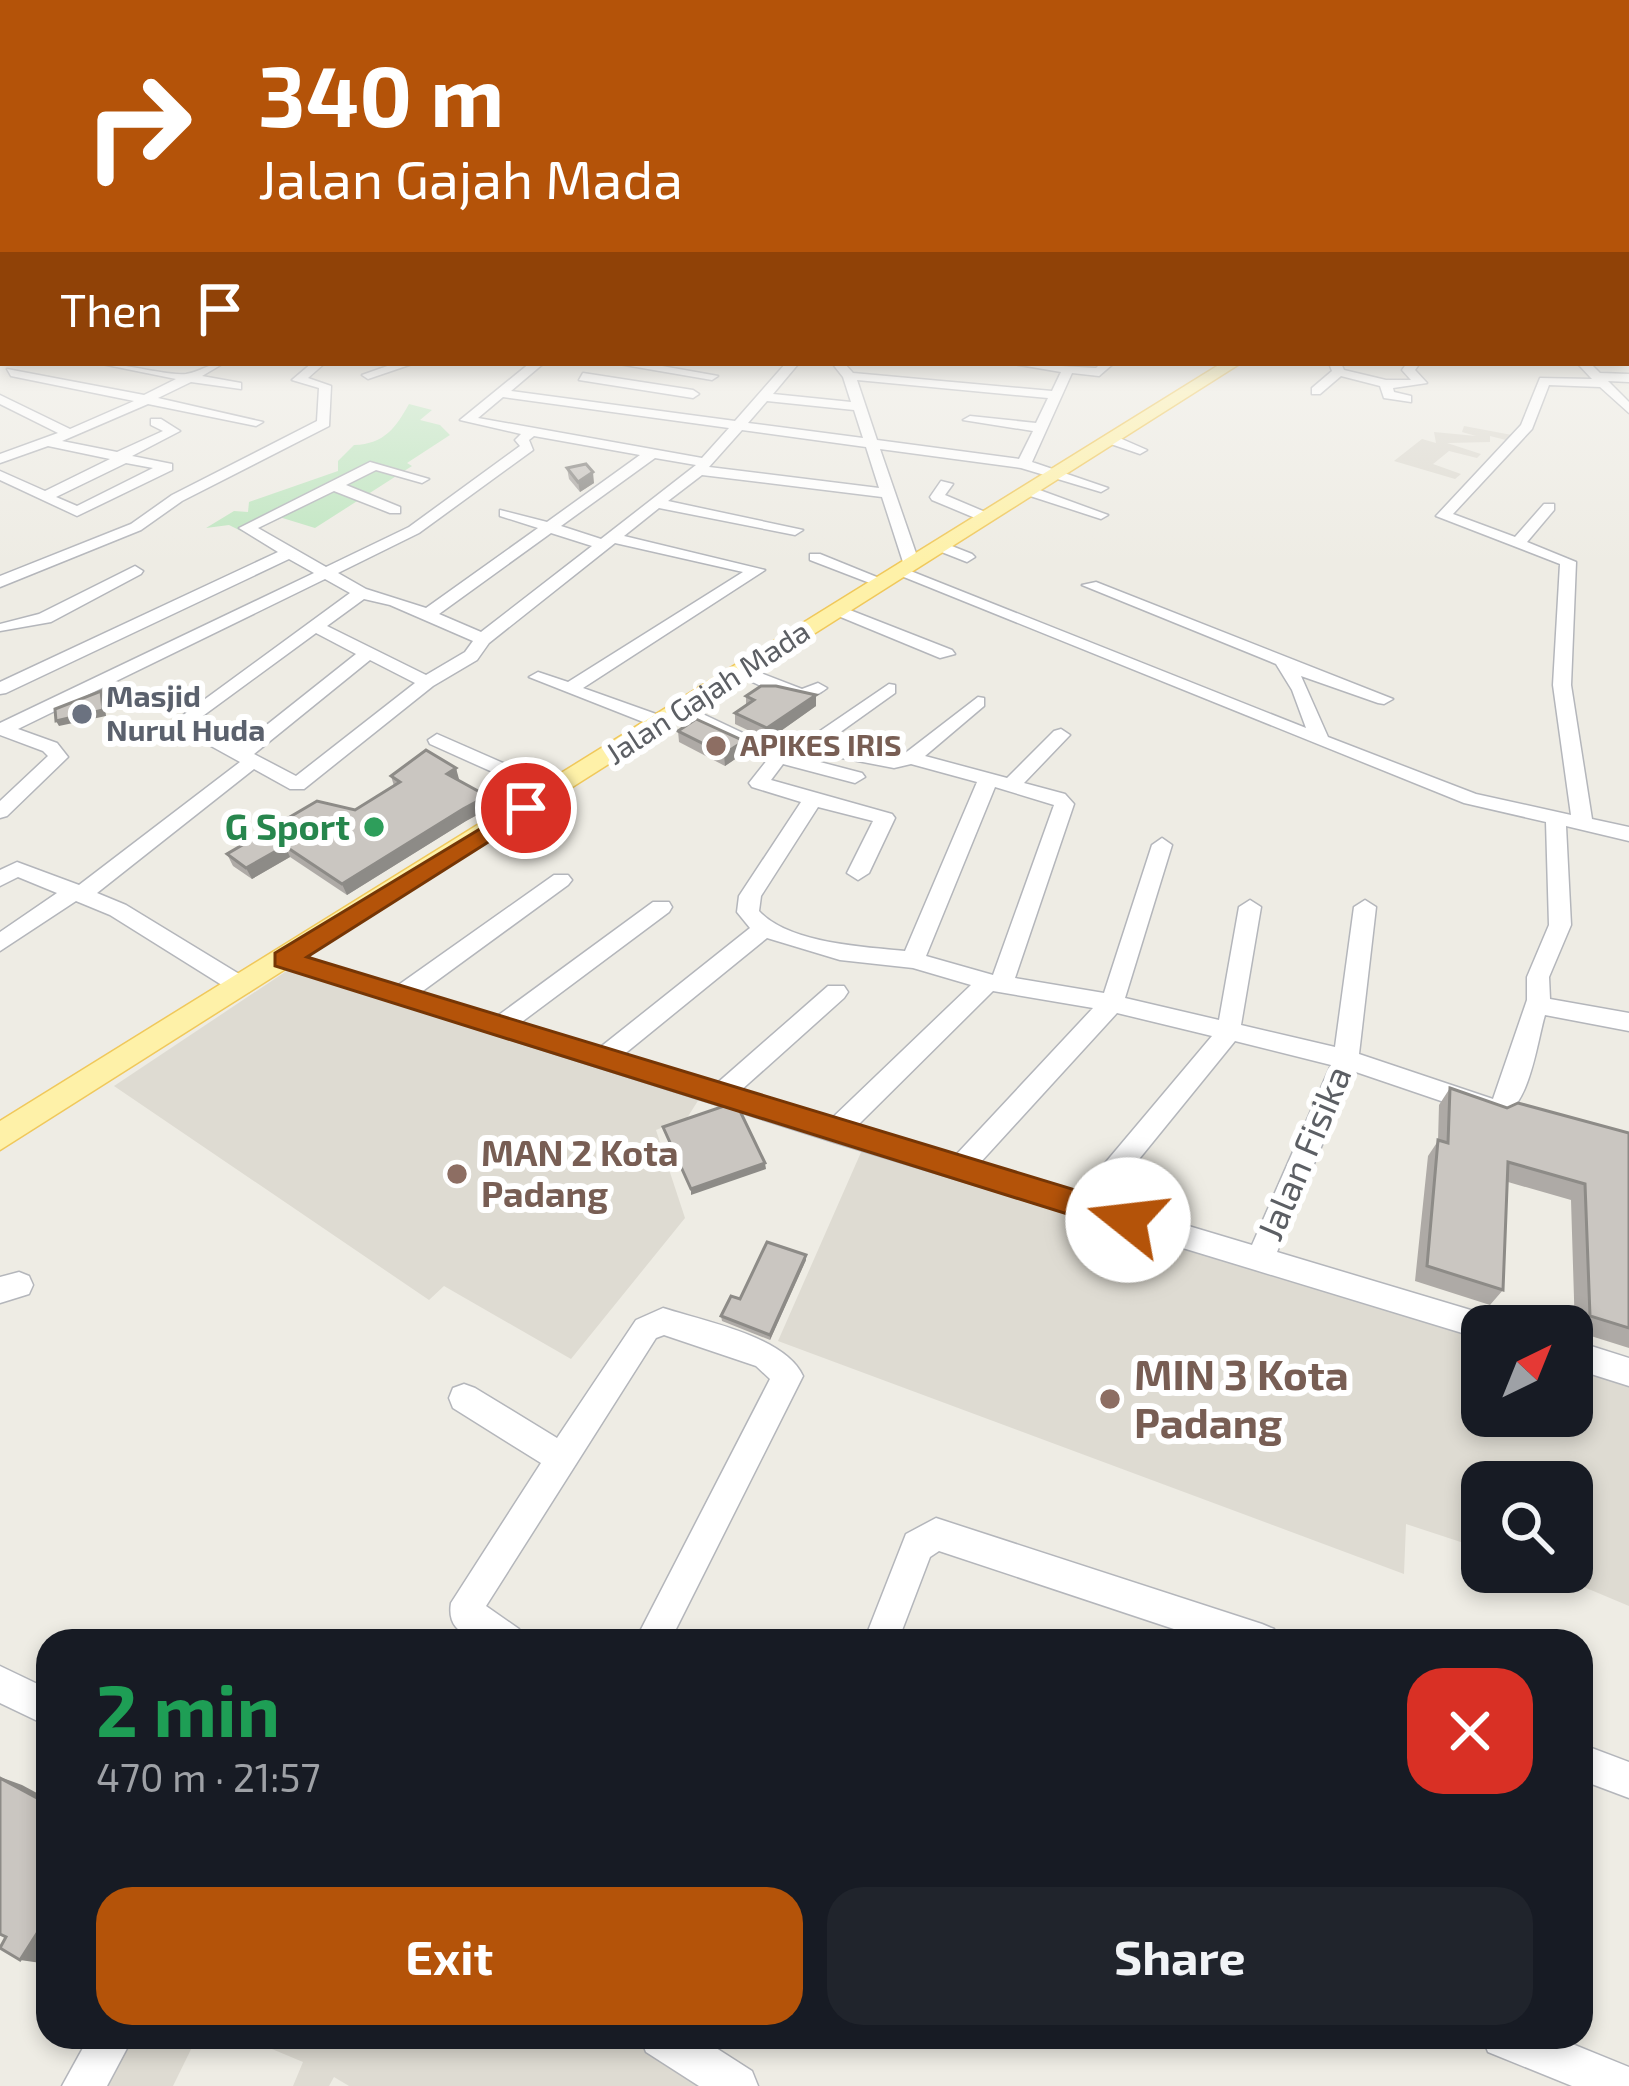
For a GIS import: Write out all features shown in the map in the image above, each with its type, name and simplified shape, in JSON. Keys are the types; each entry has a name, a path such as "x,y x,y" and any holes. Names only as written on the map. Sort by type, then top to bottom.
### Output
{"main road":[{"name":"Jalan Gajah Mada","path":"0,1137 1221,370"}],"street":[{"path":"147,370 236,386"},
{"path":"5,453 44,445 205,370"},
{"path":"0,582 144,523 177,498 324,422 325,386 298,380 310,370"},
{"path":"368,375 384,370"},
{"path":"524,370 467,420 702,467 887,493"},
{"path":"592,370 584,377 693,394"},
{"path":"672,370 712,376"},
{"path":"670,416 718,370"},
{"path":"361,593 188,722 202,736 292,785 302,784 660,504 740,428 787,370"},
{"path":"844,370 887,493 896,572"},
{"path":"923,383 927,370"},
{"path":"1024,464 1067,370"},
{"path":"1078,386 1100,370"},
{"path":"1316,391 1335,370"},
{"path":"1344,370 1386,385 1421,382 1408,370"},
{"path":"1591,370 1629,409"},
{"path":"5,375 256,422"},
{"path":"849,376 1058,395"},
{"path":"1583,825 1562,685 1568,562 1443,516 1511,455 1544,381 1629,378"},
{"path":"1386,385 1388,395 1406,399"},
{"path":"500,393 1024,464 1101,488"},
{"path":"766,397 857,406"},
{"path":"0,399 70,434"},
{"path":"970,420 1041,428"},
{"path":"44,497 173,431 156,422"},
{"path":"1,729 437,516 528,447 522,440 530,432"},
{"path":"1110,439 1140,450"},
{"path":"0,475 77,512 167,466 44,445"},
{"path":"44,445 96,471"},
{"path":"427,615 651,454"},
{"path":"422,479 378,465 247,528 361,593 483,639"},
{"path":"946,484 937,496 986,518"},
{"path":"333,485 395,510"},
{"path":"1029,491 1101,515"},
{"path":"660,504 795,530"},
{"path":"1520,542 1549,507"},
{"path":"505,513 548,529 757,570 572,687"},
{"path":"939,546 967,556"},
{"path":"0,688 291,552"},
{"path":"815,556 896,572 1447,791 1629,834"},
{"path":"2,628 45,617 135,571"},
{"path":"1090,585 1289,666 1333,672 1384,699"},
{"path":"837,610 946,654"},
{"path":"316,627 427,682"},
{"path":"0,943 79,892 245,759 368,652"},
{"path":"1289,666 1320,740"},
{"path":"745,672 803,696 818,688"},
{"path":"538,676 672,717 779,757 855,777"},
{"path":"858,873 886,818 759,783 779,757 806,748 889,689"},
{"path":"806,748 841,749 894,762 911,758 978,702"},
{"path":"0,812 58,757 50,746 1,729"},
{"path":"1013,782 1061,735"},
{"path":"437,740 553,792"},
{"path":"834,1132 995,983 1064,804 1013,782 911,758"},
{"path":"913,960 989,777"},
{"path":"813,799 750,896 748,912 763,929 839,952 913,960 995,983 1112,1003 1346,1059 1502,1109 1539,1003 1538,977 1560,925 1556,820"},
{"path":"959,1169 1112,1003 1162,845"},
{"path":"6,870 79,892 118,910 241,986"},
{"path":"400,996 561,880"},
{"path":"500,1025 661,907"},
{"path":"1084,1208 1228,1033 1250,907"},
{"name":"Jalan Fisika","path":"1261,1256 1346,1059 1365,908"},
{"path":"602,1059 763,929"},
{"path":"284,959 834,1132 1461,1319"},
{"path":"719,1096 836,992"},
{"path":"1539,1003 1629,1022"},
{"path":"485,1629 466,1613 468,1603 650,1324 663,1321 766,1356 785,1369 783,1387 658,1629"},
{"path":"1593,1361 1629,1372"},
{"path":"464,1398 562,1459"},
{"path":"886,1629 918,1546 936,1534 1225,1629"},
{"path":"0,1684 36,1702"},
{"path":"1593,1766 1629,1780"},
{"path":"83,2086 105,2049"},
{"path":"680,2049 737,2086"},
{"path":"1533,2049 1624,2086"}],"shaded area":[{"path":"1464,426 1512,435 1510,441 1490,436 1490,442 1447,443 1481,454 1477,458 1449,451 1433,464 1461,474 1455,479 1394,461 1422,439 1436,443 1434,432 1476,436 1462,432"},
{"name":"MAN 2 Kota Padang","path":"288,970 701,1096 687,1118 656,1130 685,1218 571,1359 444,1286 429,1300 114,1086"},
{"name":"MIN 3 Kota Padang","path":"862,1150 1461,1329 1461,1437 1593,1437 1593,1370 1629,1381 1629,1606 1593,1591 1593,1461 1461,1461 1461,1542 1406,1524 1404,1574 778,1341"},
{"path":"115,2049 191,2049 173,2086 93,2086"},
{"path":"272,2049 658,2049 717,2086 349,2086 334,2077 329,2086 293,2086 303,2062"}],"green space":[{"path":"409,404 432,410 420,420 440,425 450,435 407,463 412,466 315,528 276,516 243,532 229,525 206,528 234,511 248,512 249,502 338,471 338,461 354,445 388,433"}],"building":[{"path":"586,464 593,472 578,482 567,468"},
{"path":"761,686 816,695 767,728 735,713 754,700 746,696"},
{"path":"101,691 103,710 56,721 55,709"},
{"path":"696,719 744,741 724,754 678,731"},
{"name":"G Sport","path":"426,750 456,768 447,774 487,796 342,884 285,846 246,868 227,854 317,801 355,810 400,782 391,776"},
{"path":"1450,1088 1507,1108 1518,1103 1629,1133 1629,1328 1593,1317 1585,1184 1508,1162 1503,1290 1427,1266 1438,1140 1448,1143"},
{"path":"724,1106 740,1111 765,1163 691,1189 663,1127"},
{"path":"767,1242 806,1255 770,1335 721,1316 731,1296 740,1299"},
{"path":"0,1778 36,1798 36,1935 20,1960 0,1948 6,1937 0,1934"}],"place":[{"name":"Masjid Nurul Huda","path":"82,714"},
{"name":"APIKES IRIS","path":"716,746"},
{"name":"G Sport","path":"374,827"},
{"name":"MAN 2 Kota Padang","path":"457,1174"},
{"name":"MIN 3 Kota Padang","path":"1110,1399"}],"route":[{"path":"526,808 284,959 339,980 500,1025 1128,1220"}]}
